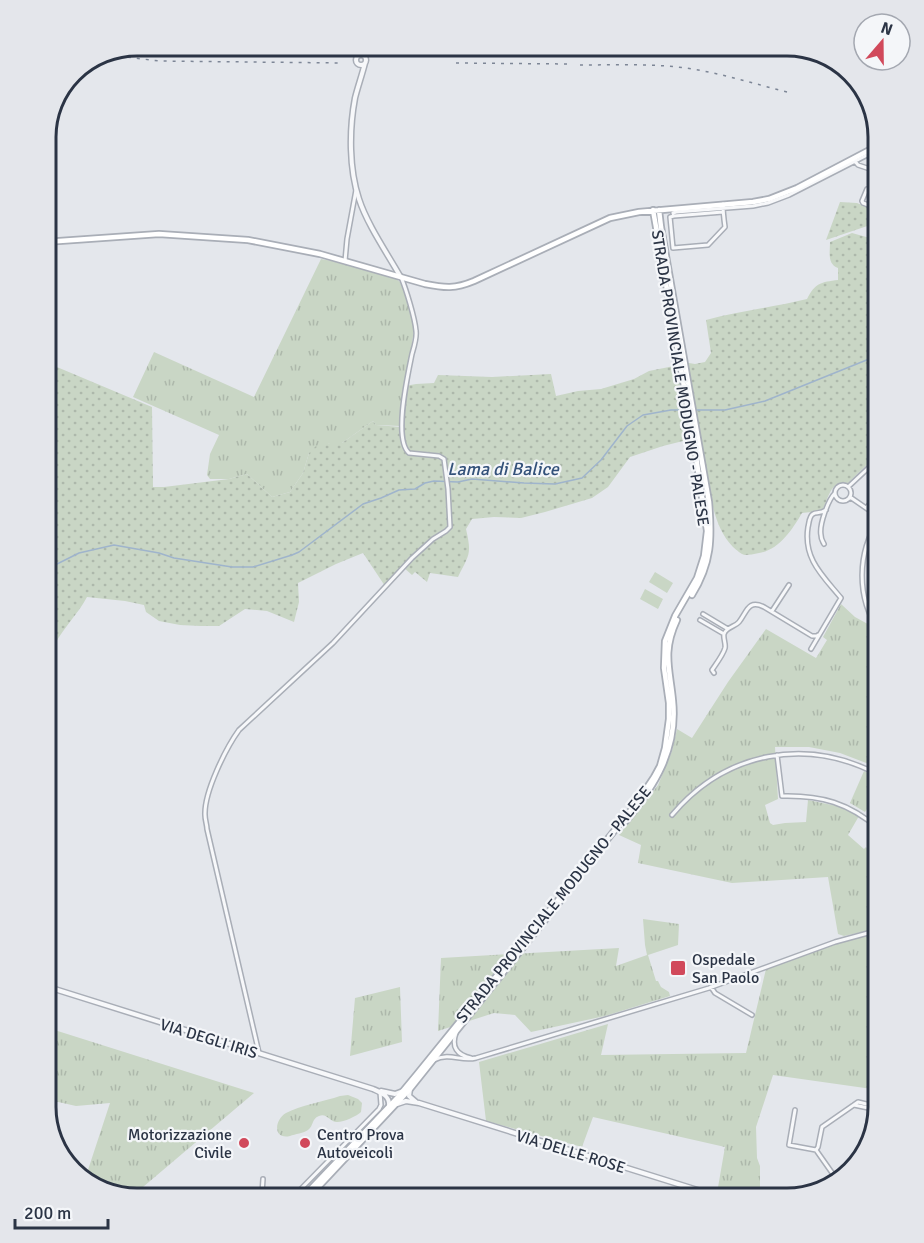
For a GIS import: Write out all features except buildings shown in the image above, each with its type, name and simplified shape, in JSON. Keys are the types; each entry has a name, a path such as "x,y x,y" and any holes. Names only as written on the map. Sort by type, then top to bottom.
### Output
{"main road":[{"path":"56,241 159,234 248,240 320,254 441,288 460,287 610,218 656,210 723,208 765,200 787,192 868,152"},
{"name":"STRADA PROVINCIALE MODUGNO - PALESE","path":"318,1187 410,1089 640,804 650,790 669,749 674,719 668,667 669,640 678,617 706,567 712,531 709,502 656,210"},
{"name":"STRADA PROVINCIALE MODUGNO - PALESE","path":"312,1187 404,1090 622,821 646,790 660,766 669,719 664,668 665,641 675,616 697,579 706,544 706,515 697,443"}],"street":[{"path":"349,56 361,65 365,63"},
{"path":"359,56 357,63 361,75"},
{"path":"258,1053 205,818 209,794 225,753 240,730 333,643 412,558 436,537 448,530 450,524 444,459 411,454 403,446 402,415 416,332 400,276 364,211 356,190 352,161 352,134 355,100 366,58 363,56"},
{"path":"723,208 725,227 708,245 673,248 670,217 676,212 761,204 780,199 854,160 858,165 868,168"},
{"path":"810,180 819,180"},
{"path":"868,189 862,201 868,205"},
{"path":"345,261 348,228 356,190"},
{"path":"787,192 797,191"},
{"path":"849,487 868,469"},
{"path":"824,544 820,531 831,496 838,486 849,487"},
{"path":"849,487 850,497"},
{"path":"835,493 840,500 850,497"},
{"path":"850,497 866,508"},
{"path":"811,649 841,598 817,569 811,557 808,531 811,516 826,510"},
{"path":"868,542 862,569 862,584 868,606"},
{"path":"772,612 789,585"},
{"path":"714,673 712,670 725,648 724,634 738,624 748,607 753,605 758,604 812,636 820,634"},
{"path":"703,614 728,629"},
{"path":"700,620 724,634"},
{"path":"672,815 689,797 715,777 747,762 777,755 831,756 868,770"},
{"path":"777,755 782,796 810,796 840,803 868,819"},
{"path":"433,1060 447,1056 470,1060 711,987 868,933"},
{"path":"711,987 715,993 752,1015"},
{"name":"VIA DEGLI IRIS","path":"56,989 373,1089"},
{"path":"462,1023 455,1036 456,1050 464,1056 476,1058"},
{"path":"373,1089 395,1094 404,1090"},
{"path":"373,1089 389,1100 389,1106"},
{"path":"410,1089 409,1096 419,1103"},
{"path":"302,1187 379,1109 380,1092"},
{"name":"VIA DELLE ROSE","path":"396,1104 406,1101 419,1103 691,1188"},
{"path":"816,1150 822,1127 858,1102 868,1105"},
{"path":"854,1105 868,1107"},
{"path":"795,1110 789,1145 816,1150 833,1174"},
{"path":"262,1187 263,1179"}],"green space":[{"path":"840,202 857,203 868,208 868,226 826,240"},
{"path":"852,233 868,237 868,464 848,483 834,486 823,509 802,513 789,532 773,548 745,555 733,547 724,536 710,495 699,437 630,457 608,487 592,498 521,518 472,519 466,529 468,554 458,577 430,573 427,582 415,572 412,575 403,567 385,586 363,553 298,583 299,602 294,622 267,611 245,609 219,626 180,625 159,621 146,612 144,605 87,597 56,642 56,367 152,407 153,487 229,479 247,474 272,497 290,492 303,473 309,453 316,446 342,443 373,421 376,425 401,427 405,386 434,383 438,375 492,377 551,374 556,396 601,389 634,379 649,371 705,362 711,353 706,320 807,299 819,284 838,280 838,268 832,264 830,257 830,242"},
{"path":"321,259 400,282 414,329 403,391 400,426 376,425 373,421 342,443 330,443 309,453 303,473 290,492 272,497 247,474 229,479 210,479 207,475 210,454 219,435 133,397 154,352 254,397"},
{"path":"655,572 673,583 667,593 649,582"},
{"path":"645,589 663,599 658,609 640,599"},
{"path":"841,604 855,617 868,624 868,764 840,753 809,747 775,747 778,799 765,805 770,823 773,825 806,822 808,800 837,806 859,816 848,835 868,850 868,931 844,936 838,934 828,877 732,883 638,863 641,845 619,835 658,785 672,751 677,729 692,738 766,629 816,658 827,640 823,637"},
{"path":"864,771 868,773 868,807 865,812 850,803"},
{"path":"643,919 679,924 678,945 648,955 656,981 669,992 670,996 605,1016 531,1032 515,1015 494,1013 438,1031 441,958 619,948 616,966 647,955"},
{"path":"868,935 868,1088 773,1075 756,1127 760,1188 718,1188 725,1147 593,1117 582,1147 486,1121 479,1062 608,1024 601,1055 746,1053 766,969 851,939"},
{"path":"400,987 402,1042 350,1056 355,998"},
{"path":"56,1030 254,1093 143,1187 121,1186 88,1171 110,1103 76,1106 56,1101"},
{"path":"348,1095 362,1103 361,1112 353,1117 336,1122 322,1115 315,1119 310,1128 304,1132 284,1136 278,1132 279,1120 286,1113"}],"waterway":[{"name":"Lama di Balice","path":"695,410 725,410 765,401 868,359"},
{"name":"Lama di Balice","path":"56,564 79,553 114,545 174,558 232,567 253,567 299,552 363,504 399,490 415,489 434,481 458,482 472,479 555,484 582,478 601,460 627,426 643,415 671,410 687,410"}],"railway":[{"path":"124,57 159,61 342,63"},
{"path":"456,63 571,64"},
{"path":"580,65 678,67 787,92"}],"place":[{"name":"Ospedale San Paolo","path":"678,968"},
{"name":"Motorizzazione Civile","path":"244,1143"},
{"name":"Centro Prova Autoveicoli","path":"305,1143"}]}
